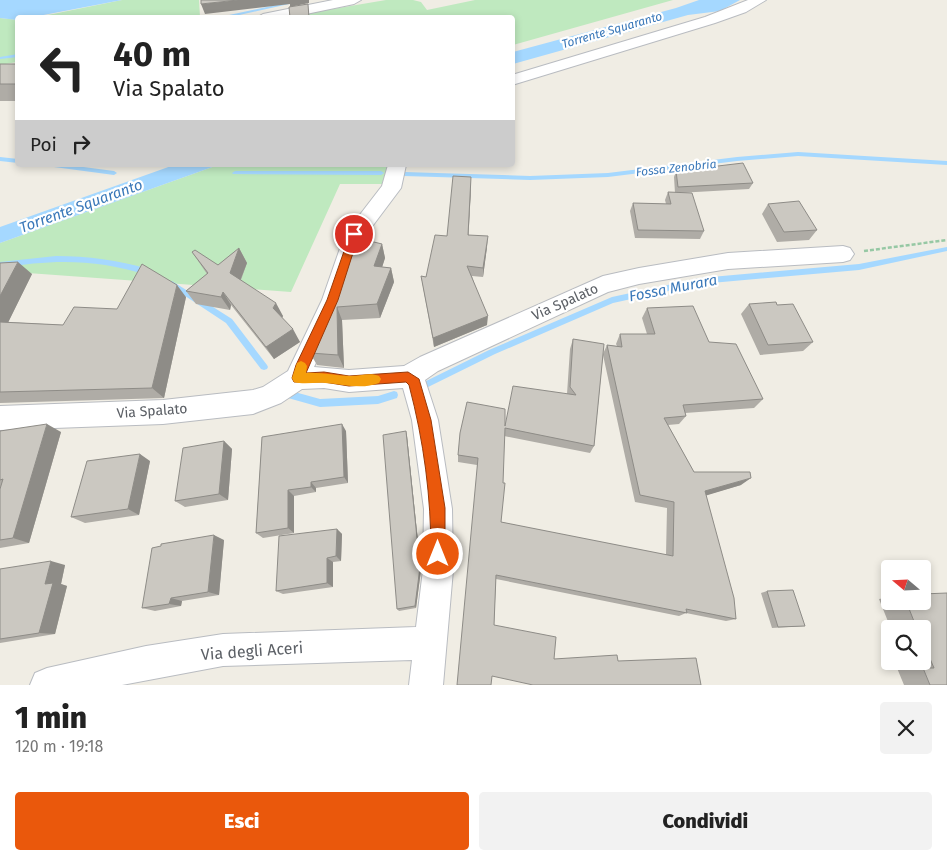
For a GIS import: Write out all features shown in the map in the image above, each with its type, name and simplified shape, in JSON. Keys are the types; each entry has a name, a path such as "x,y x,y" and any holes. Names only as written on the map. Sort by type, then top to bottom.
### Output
{"street":[{"path":"278,15 354,0"},
{"path":"515,79 710,20 741,9 759,0"},
{"path":"296,380 333,300 354,234 391,188 396,167"},
{"name":"Via Spalato","path":"0,418 163,412 253,402 272,395 296,380 324,377 349,381 408,377 429,364 604,285 639,276 728,261 843,254"},
{"path":"408,377 414,382 425,420 438,508 438,570 426,685"},
{"name":"Via degli Aceri","path":"48,685 146,663 223,650 430,643"}],"path":[{"path":"843,254 947,240"}],"green space":[{"path":"122,0 199,0 200,15 48,15"},
{"path":"386,0 413,0 421,2 427,10 475,0 673,0 515,44 515,15 297,15"},
{"path":"0,18 15,20 15,62 0,65"},
{"path":"212,167 387,167 382,184 340,184 291,292 0,271 0,243"}],"water":[{"path":"0,0 122,0 43,15 15,15 15,20 0,18"},
{"name":"Torrente Squaranto","path":"699,0 740,0 720,11 688,15 515,63 515,51 676,8"},
{"name":"Torrente Squaranto","path":"168,167 212,167 0,243 0,227"}],"building":[{"path":"201,0 238,0 201,4"},
{"path":"308,4 309,15 290,15 289,7"},
{"path":"0,64 15,64 15,84 0,84"},
{"path":"743,163 753,183 678,187 676,171"},
{"path":"453,176 471,177 468,235 488,236 483,268 467,266 488,316 433,338 421,276 426,277 435,235 447,236"},
{"path":"668,192 692,193 704,231 638,230 633,203 671,204"},
{"path":"799,201 817,230 784,232 768,204"},
{"path":"358,238 382,244 374,266 391,268 377,304 337,307 338,355 310,353 341,287"},
{"path":"239,248 230,273 276,303 273,308 293,329 266,347 223,292 221,297 186,291 208,273 192,252 195,250 218,265"},
{"path":"18,262 0,296 0,263"},
{"path":"142,264 177,285 152,388 0,392 0,322 63,325 74,307 117,309"},
{"path":"776,302 777,305 793,304 813,342 768,345 749,304"},
{"path":"693,306 709,342 736,344 763,399 683,405 686,416 664,418 694,472 750,472 751,478 705,491 734,598 736,619 686,609 687,613 496,575 494,625 556,637 554,659 617,655 618,661 696,658 701,685 533,685 492,676 491,685 457,685 478,458 458,455 460,433 467,402 505,409 505,426 513,386 576,395 570,387 573,339 604,344 594,446 505,428 503,483 505,483 501,522 673,556 674,502 640,495 607,345 622,347 620,334 655,334 647,308"},
{"path":"47,424 13,538 0,540 0,489 3,479 0,480 0,431"},
{"path":"342,424 344,477 311,482 311,487 288,490 288,528 256,533 262,437"},
{"path":"406,431 420,567 415,606 397,609 383,435"},
{"path":"224,441 219,494 175,501 183,448"},
{"path":"140,454 128,509 71,517 87,461"},
{"path":"337,529 336,556 327,558 327,583 276,591 279,536"},
{"path":"214,535 208,592 171,598 169,604 142,608 152,548 161,546 161,544"},
{"path":"51,561 45,584 53,583 39,633 0,639 0,569"},
{"path":"793,590 805,626 778,627 767,591"},
{"path":"947,593 947,685 930,685 924,670 934,668 931,661 931,620 913,620 910,610 931,610 931,594"}],"waterway":[{"path":"232,15 305,0"},
{"path":"0,58 15,56"},
{"name":"Fossa Zenobria","path":"404,174 530,178 608,175 737,159 798,154 947,163"},
{"name":"Fossa Zenobria","path":"0,159 15,161"},
{"name":"Fossa Zenobria","path":"69,167 114,173"},
{"name":"Fossa Zenobria","path":"235,173 381,173"},
{"name":"Fossa Murara","path":"419,388 492,352 612,300 700,281 859,267 947,249"},
{"name":"Fossa Murara","path":"0,265 38,260 75,259 111,262 148,272"},
{"name":"Fossa Murara","path":"172,284 229,321 264,367"},
{"name":"Fossa Murara","path":"291,395 320,403 378,400 394,395"}],"slow traffic":[{"path":"301,366 298,378 324,377 349,381 375,379"}],"route":[{"path":"354,234 333,300 302,365 298,378 324,377 349,381 408,377 414,382 425,420 438,508 438,554"}]}
